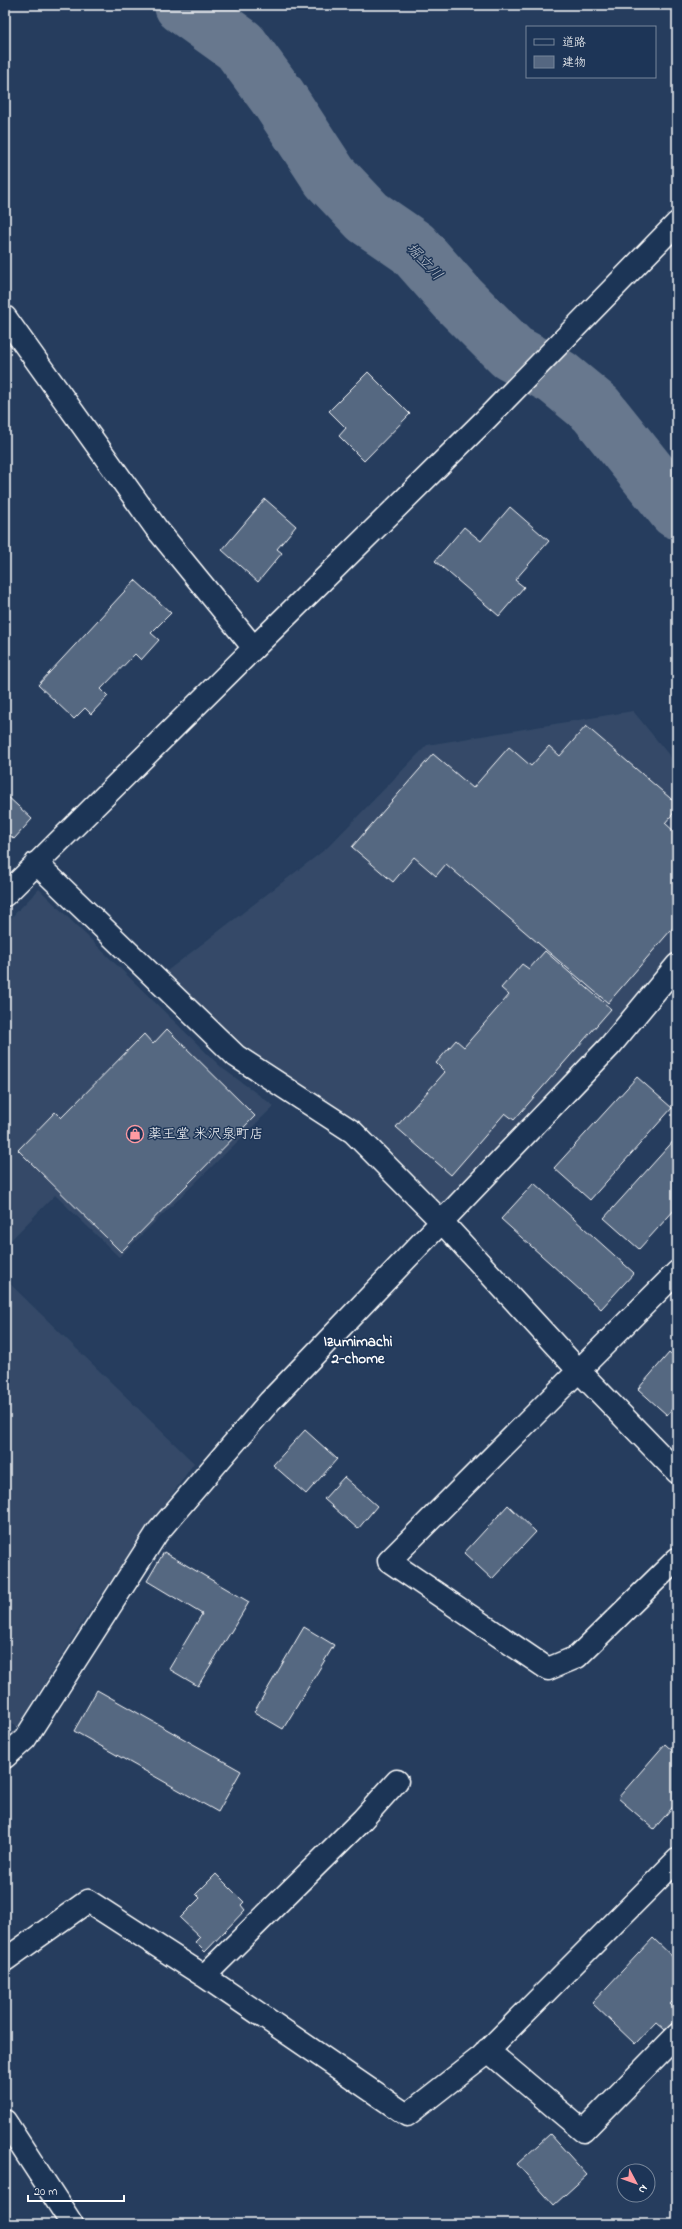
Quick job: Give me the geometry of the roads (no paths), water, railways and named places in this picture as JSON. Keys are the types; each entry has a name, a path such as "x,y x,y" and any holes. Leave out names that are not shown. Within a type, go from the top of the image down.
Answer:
{"street":[{"path":"5,895 487,418 677,223"},
{"path":"5,317 156,528 254,648"},
{"path":"36,863 236,1056 353,1132 442,1222 580,1372 677,1472"},
{"path":"5,1757 25,1739 157,1533 270,1401 610,1046 677,965"},
{"path":"677,1272 580,1372 390,1561 548,1669 577,1657 677,1559"},
{"path":"204,1976 362,1820 397,1781"},
{"path":"5,1960 88,1901 204,1976 406,2115 487,2050 677,1860"},
{"path":"487,2050 584,2131 677,2035"},
{"path":"5,2121 72,2224"}],"waterway":[{"name":"堀立川","path":"183,5 240,46 279,99 330,177 368,217 413,248 459,300 512,353 557,377 596,409 677,510"}],"place":[{"name":"薬王堂 米沢泉町店","path":"135,1134"}],"district":[{"name":"Izumimachi 2-chome","path":"358,1350"}]}
